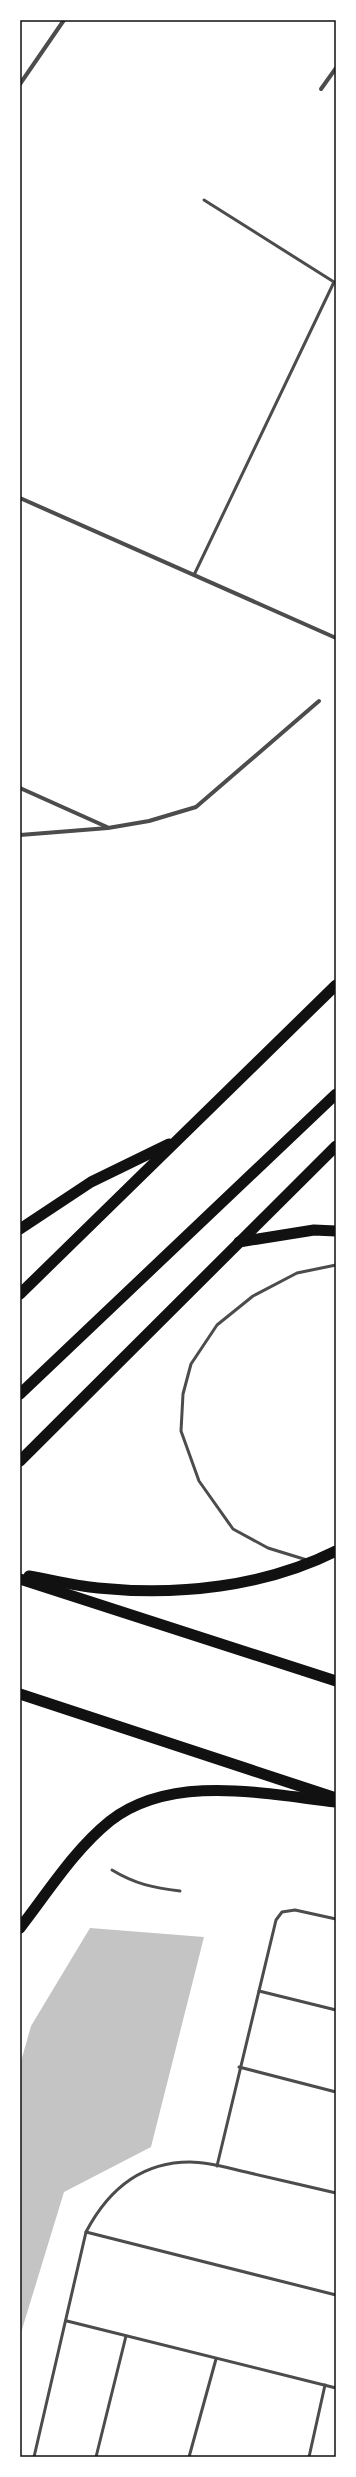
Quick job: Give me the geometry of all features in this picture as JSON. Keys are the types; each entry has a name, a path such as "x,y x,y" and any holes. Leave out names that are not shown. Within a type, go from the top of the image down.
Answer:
{"highway":[{"path":"20,1294 336,985"},
{"path":"20,1394 336,1094"},
{"path":"20,1229 91,1182 179,1140"},
{"path":"20,1461 336,1146"},
{"path":"239,1242 314,1230 336,1231"},
{"path":"20,1574 98,1588 140,1590 188,1589 224,1586 251,1580 313,1562 336,1551"},
{"path":"20,1579 336,1681"},
{"path":"20,1694 336,1798"},
{"path":"20,1928 95,1835 127,1810 147,1801 166,1795 218,1792 336,1802"}],"street":[{"path":"20,84 64,20"},
{"path":"321,89 336,68"},
{"path":"20,498 336,638"},
{"path":"20,834 108,828 149,821 196,807 319,701"},
{"path":"20,788 108,828"}],"lane":[{"path":"194,575 335,282 204,200"},
{"path":"313,1562 268,1548 232,1529 199,1481 182,1431 183,1394 191,1364 217,1325 247,1300 297,1273 336,1265"},
{"path":"112,1870 130,1881 148,1887 180,1891"},
{"path":"217,2166 239,2067 276,1920 282,1912 295,1910 336,1919"},
{"path":"259,1991 336,2010"},
{"path":"239,2067 336,2092"},
{"path":"34,2457 67,2321 86,2232 98,2209 116,2189 139,2174 164,2164 191,2162 217,2166 336,2193"},
{"path":"86,2232 336,2295"},
{"path":"67,2321 336,2388"},
{"path":"96,2457 126,2336"},
{"path":"189,2457 216,2359"},
{"path":"309,2457 325,2385"}],"building":[{"path":"90,1928 204,1937 151,2147 64,2192 20,2336 20,2065 31,2026"}]}
